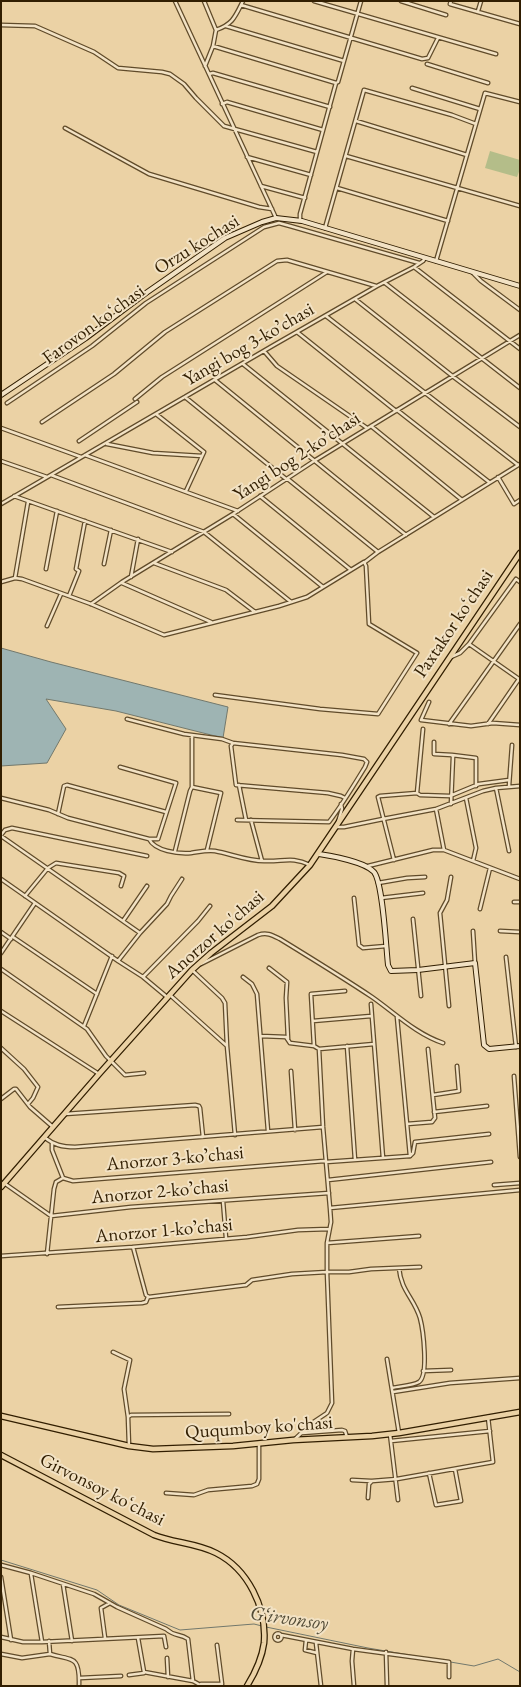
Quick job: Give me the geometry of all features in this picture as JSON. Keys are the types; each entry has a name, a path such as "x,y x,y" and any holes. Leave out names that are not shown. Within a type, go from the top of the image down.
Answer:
{"main road":[{"name":"Orzu kochasi","path":"1,395 86,338 225,238 276,218 300,221 520,286"},
{"name":"Paxtakor koʻchasi","path":"395,740 520,553"},
{"name":"Anorzor ko'chasi","path":"3,1185 110,1061 192,970 272,906 310,865 395,740"},
{"path":"319,854 341,858 367,867 375,874 381,898 388,965 391,971 418,970 475,963 484,1045 489,1049 518,1046"},
{"name":"Ququmboy ko'chasi","path":"1,1416 129,1446 153,1449 233,1446 390,1434 520,1412"},
{"name":"Girvonsoy koʻchasi","path":"1,1455 154,1535 203,1548 226,1558 237,1568 247,1581 262,1613 264,1642 259,1662 247,1686"}],"street":[{"path":"175,1 276,218"},
{"path":"204,1 216,30 213,46 205,66"},
{"path":"216,30 232,22 243,1"},
{"path":"314,1 496,54"},
{"path":"300,221 300,214 336,83 338,82 362,1"},
{"path":"401,1 446,15"},
{"path":"451,1 450,4 520,24"},
{"path":"478,11 481,1"},
{"path":"241,5 426,59 439,38"},
{"path":"1,25 35,26 94,52 118,68 170,74 184,84 224,126 317,152"},
{"path":"226,26 344,61"},
{"path":"213,46 336,83"},
{"path":"427,64 488,83"},
{"path":"208,74 213,73 330,107"},
{"path":"412,88 480,109"},
{"path":"325,228 364,90 452,115 476,124"},
{"path":"436,261 485,93 519,102 520,97"},
{"path":"222,104 227,102 323,130"},
{"path":"356,121 467,155"},
{"path":"65,128 149,174 259,207 272,209"},
{"path":"346,156 520,206"},
{"path":"247,157 311,175"},
{"path":"261,186 305,198"},
{"path":"336,188 448,221"},
{"name":"Farovon koʻchasi","path":"7,403 92,346 146,303 264,227 279,223 420,263"},
{"name":"Yangi bog 3-koʼchasi","path":"1,504 377,286 414,267 425,258"},
{"path":"42,422 114,374 166,332 277,261 287,260 377,286"},
{"path":"414,267 520,349"},
{"path":"471,271 481,281 520,310"},
{"path":"78,441 136,401 162,377 326,272"},
{"path":"385,283 520,388"},
{"path":"355,299 520,427"},
{"path":"1,582 15,578 22,579 90,604 162,635 306,597 519,464 326,316"},
{"path":"297,332 490,482"},
{"name":"Yangi bog 2-koʼchasi","path":"90,604 153,562 238,511 424,392 520,335"},
{"path":"264,351 277,366 367,428"},
{"path":"244,364 434,518"},
{"path":"215,380 406,535"},
{"path":"185,397 378,552"},
{"path":"156,414 203,451 186,491"},
{"path":"371,426 462,500"},
{"path":"1,428 81,457"},
{"path":"105,444 146,452 202,456"},
{"path":"86,455 238,511"},
{"path":"1,461 49,476 204,532 291,602"},
{"path":"498,477 514,504 520,500"},
{"path":"14,496 172,552"},
{"path":"260,496 351,570"},
{"path":"15,578 28,502"},
{"path":"46,569 57,510"},
{"path":"233,514 323,587"},
{"path":"69,596 79,571 76,569 85,521"},
{"path":"104,564 111,530"},
{"path":"131,577 138,539"},
{"path":"153,562 226,590 255,612"},
{"path":"215,695 312,708 378,714 417,653 369,624 366,566 364,562"},
{"path":"450,657 460,653 469,644 516,579 520,582"},
{"path":"122,582 212,622"},
{"path":"46,626 61,594"},
{"path":"449,724 520,624"},
{"path":"469,644 519,679 488,724"},
{"path":"430,702 421,720 471,726 493,723 520,725"},
{"path":"127,719 192,736 222,739 232,743 364,759 367,764 330,820 326,822 237,820"},
{"path":"418,793 423,729"},
{"path":"175,851 188,796 192,787 192,736"},
{"path":"434,742 434,754 476,758 476,786"},
{"path":"232,743 236,785 328,793 345,798"},
{"path":"509,787 512,746"},
{"path":"451,805 452,755"},
{"path":"1,798 42,808 68,818 149,839 158,839 176,784 175,782 120,767"},
{"path":"394,860 378,798 380,796 418,793 420,795 450,796 476,786 509,780"},
{"path":"58,814 64,786 67,785 166,812"},
{"path":"239,785 246,820"},
{"path":"341,804 338,825 344,828 383,818 436,809 451,805 483,791 520,786"},
{"path":"192,787 221,793 208,850"},
{"path":"496,788 509,850"},
{"path":"466,798 476,848 474,861"},
{"path":"436,809 444,850"},
{"path":"251,820 262,861"},
{"path":"140,933 1,835 5,830 12,828 147,856"},
{"path":"149,839 157,847 175,851 189,853 208,850 262,861 300,860 310,865"},
{"path":"367,867 433,850 444,850 520,879"},
{"path":"25,896 48,868 56,863 119,873 124,876 121,886"},
{"path":"480,909 490,868"},
{"path":"378,883 425,877"},
{"path":"449,1006 440,913 447,900 450,877"},
{"path":"1,879 143,977 227,1046"},
{"path":"118,961 140,933 167,904 182,879"},
{"path":"123,921 147,886"},
{"path":"381,898 424,893"},
{"path":"354,898 359,945 363,948 386,946"},
{"path":"514,902 520,902"},
{"path":"1,953 36,903"},
{"path":"143,977 198,921 210,906"},
{"path":"413,919 421,996"},
{"path":"473,931 475,963"},
{"path":"500,931 520,932"},
{"path":"1,932 97,994"},
{"path":"197,966 258,935 270,934 373,998 432,1039 443,1043"},
{"path":"84,1026 112,956"},
{"path":"506,957 518,1046"},
{"path":"269,968 287,982 288,1039"},
{"path":"1,969 84,1026 110,1061 125,1075 144,1073"},
{"path":"192,970 225,1003 235,1135"},
{"path":"244,976 252,984 257,994 268,1131"},
{"path":"314,1046 311,994 345,991"},
{"path":"371,1004 383,1158"},
{"path":"1,1011 99,1074"},
{"path":"313,1021 372,1016"},
{"path":"397,1016 410,1156"},
{"path":"261,1036 286,1037 290,1043 314,1046 319,1049 374,1044"},
{"path":"347,1046 355,1160"},
{"path":"1,1048 24,1069 38,1087 34,1098 28,1104"},
{"path":"294,1440 327,1412 332,1403 327,1272 330,1208 319,1049"},
{"path":"407,1124 432,1122 435,1118 428,1050"},
{"path":"433,1095 459,1091 457,1066"},
{"path":"291,1071 295,1130"},
{"path":"514,1076 520,1157"},
{"path":"1,1099 15,1089 28,1104 53,1126"},
{"path":"64,1114 195,1105 200,1108 203,1137"},
{"path":"434,1112 486,1106"},
{"path":"44,1137 58,1146 75,1147 323,1127"},
{"path":"410,1156 413,1153 414,1142 489,1134"},
{"path":"47,1254 52,1197 56,1182 62,1178 52,1150 52,1143"},
{"name":"Аnorzor 3-koʼchasi","path":"62,1178 73,1181 324,1160 326,1162 410,1156"},
{"path":"328,1180 491,1162"},
{"path":"494,1185 520,1183"},
{"path":"3,1185 51,1216"},
{"path":"330,1208 520,1190"},
{"name":"Аnorzor 2-koʼchasi","path":"51,1216 131,1207 329,1193"},
{"path":"223,1200 226,1238"},
{"name":"Аnorzor 1-koʼchasi","path":"1,1256 133,1247 329,1228"},
{"path":"327,1243 418,1236"},
{"path":"58,1307 146,1302 148,1297 141,1279 133,1247"},
{"path":"148,1297 246,1285 252,1280 292,1274 420,1267"},
{"path":"392,1390 418,1382 422,1379 423,1371 423,1335 420,1318 401,1282 399,1268"},
{"path":"112,1352 130,1360 124,1389 129,1446"},
{"path":"387,1359 399,1433"},
{"path":"423,1371 450,1370"},
{"path":"392,1390 520,1378"},
{"path":"128,1418 135,1415 229,1414"},
{"path":"352,1480 397,1479 493,1462 488,1417"},
{"path":"302,1434 332,1428 346,1431 347,1437"},
{"path":"391,1441 490,1431"},
{"path":"390,1434 397,1479 398,1500"},
{"path":"166,1493 194,1495 208,1490 257,1484 259,1479 259,1443"},
{"path":"429,1473 436,1506 461,1501 455,1469"},
{"path":"368,1498 369,1484 372,1481"},
{"path":"1,1565 94,1594 139,1618 166,1629 172,1635 188,1639 193,1682"},
{"path":"31,1573 42,1642"},
{"path":"1,1577 11,1640"},
{"path":"64,1584 72,1641"},
{"path":"105,1638 101,1608 110,1603"},
{"path":"281,1635 354,1649 449,1662 449,1677"},
{"path":"1,1637 11,1640 42,1642 164,1636 166,1647"},
{"path":"138,1638 144,1673"},
{"path":"306,1640 305,1650 317,1653"},
{"path":"49,1641 50,1654"},
{"path":"316,1642 321,1686"},
{"path":"128,1675 144,1673 201,1685 220,1686 222,1684 217,1645"},
{"path":"354,1649 352,1662 354,1686"},
{"path":"386,1652 387,1686"},
{"path":"1,1654 22,1658 50,1654 70,1658 78,1667 79,1686"},
{"path":"167,1658 168,1677"},
{"path":"80,1678 120,1676"}],"green space":[{"path":"490,151 520,160 520,169 517,177 485,168"}],"water":[{"path":"1,648 228,707 223,738 116,711 46,699 66,729 47,763 1,766"}],"waterway":[{"name":"G‘irvonsoy","path":"1,1560 97,1590 119,1605 180,1630 254,1624 262,1626"},
{"name":"G‘irvonsoy","path":"266,1627 368,1648 474,1666 498,1659 520,1672"}]}
